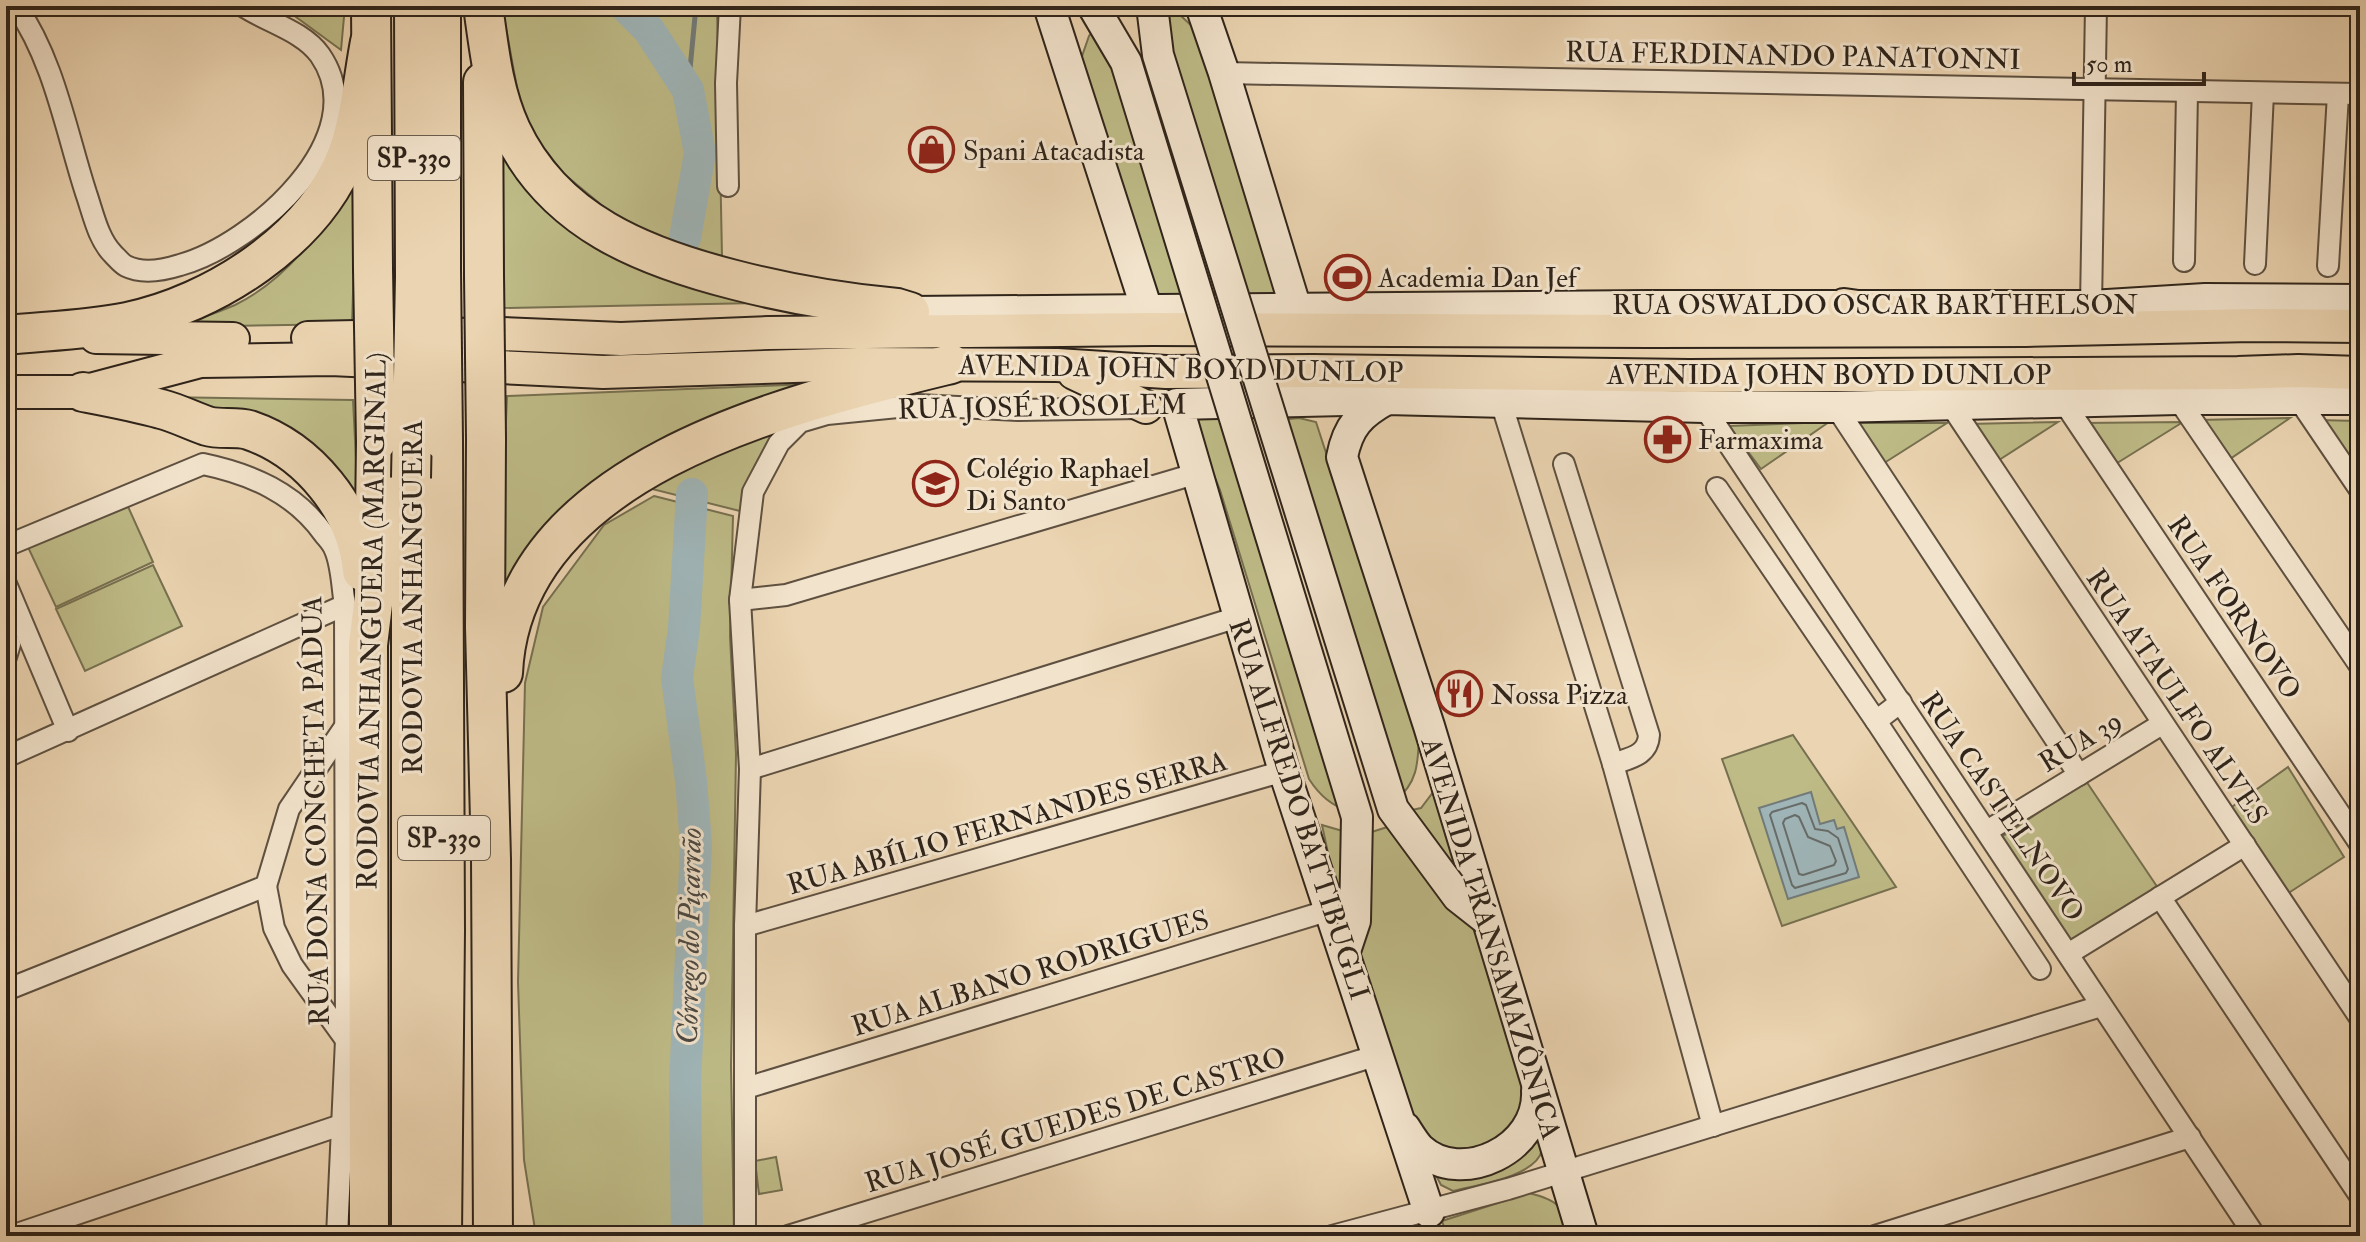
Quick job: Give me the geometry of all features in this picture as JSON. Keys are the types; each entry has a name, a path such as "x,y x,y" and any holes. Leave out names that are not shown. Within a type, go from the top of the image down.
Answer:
{"highway":[{"path":"483,6 485,627 491,859 493,1236"},
{"path":"483,6 496,87 513,133 541,178 588,222 646,253 690,269 802,297 910,312"},
{"name":"RODOVIA ANHANGUERA","path":"411,1236 411,478 428,273 428,23"},
{"path":"6,335 109,325 143,318 197,299 254,266 304,221 339,172 356,125 370,24"},
{"name":"RODOVIA ANHANGUERA (MARGINAL)","path":"362,1232 368,645 374,596 376,442 370,24"},
{"name":"RODOVIA ANHANGUERA","path":"428,273 443,440 445,930 442,1236"},
{"path":"491,859 498,823 504,656 510,625 537,570 572,524 631,477 713,438 812,401 951,364"},
{"path":"83,392 163,409 211,427 248,429 278,444 310,468 338,501 354,534 361,561 368,645"}],"main road":[{"path":"1844,305 2026,330"},
{"path":"768,333 910,312"},
{"name":"AVENIDA JOHN BOYD DUNLOP","path":"6,335 194,340 501,334 621,339 768,333 1227,329 2026,330 2360,326"},
{"name":"AVENIDA JOHN BOYD DUNLOP","path":"6,392 83,392 200,361 331,359 603,372 951,364 1057,365 1166,372 1689,376 2360,373"},
{"path":"1057,365 1161,406"}],"street":[{"path":"16,6 42,52 97,226 107,248 127,266 147,271 195,261 235,241 271,214 293,193 321,146 331,122 334,92 326,65 317,51 243,6"},
{"path":"728,186 726,83 730,6"},
{"path":"1049,6 1147,310"},
{"path":"1093,6 1126,62 1357,817 1355,921 1345,951"},
{"path":"1152,6 1158,55 1393,809 1458,897 1486,919"},
{"path":"1201,6 1296,309"},
{"path":"2091,306 2096,6"},
{"name":"RUA FERDINANDO PANATONNI","path":"1224,73 2360,94"},
{"path":"2184,261 2187,92"},
{"path":"2255,264 2263,93"},
{"path":"2328,266 2338,94"},
{"name":"RUA OSWALDO OSCAR BARTHELSON","path":"910,312 2091,306 2205,299 2360,300"},
{"path":"2297,397 2360,490"},
{"name":"RUA JOSÉ ROSOLEM","path":"745,1236 745,926 750,769 740,600 753,492 779,443 800,422 827,414 918,405 1018,410 1387,399 1836,407 2297,397 2360,399"},
{"name":"AVENIDA TRANSAMAZÔNICA","path":"1387,399 1364,412 1352,425 1346,435 1342,457 1429,726 1583,1236"},
{"path":"2178,399 2360,666"},
{"name":"RUA FORNOVO","path":"2063,401 2360,844"},
{"path":"1501,402 1613,764 1713,1126"},
{"name":"RUA ATAULFO ALVES","path":"1950,404 2360,1018"},
{"name":"RUA ALFREDO BATTIBUGLI","path":"1161,406 1198,473 1284,771 1429,1212"},
{"name":"RUA CASTELNOVO","path":"1704,407 2255,1236"},
{"path":"1836,407 2079,775"},
{"name":"RUA DONA CONCHETA PÁDUA","path":"6,546 203,464 236,471 293,501 315,522 335,549 345,605 346,1040 341,1125 362,1232"},
{"path":"1564,464 1649,735 1643,752 1613,764"},
{"path":"740,600 786,595 1198,473"},
{"path":"1717,488 2040,969"},
{"path":"6,584 68,731"},
{"path":"6,757 345,605"},
{"path":"750,769 1238,617"},
{"path":"6,636 10,644 6,657"},
{"path":"1876,721 1901,702"},
{"name":"RUA 39","path":"1987,831 2162,724"},
{"path":"344,728 289,809 266,886 274,928 292,965 346,1040"},
{"name":"RUA ABÍLIO FERNANDES SERRA","path":"745,926 1284,771"},
{"path":"2068,954 2245,845"},
{"path":"6,990 266,886"},
{"path":"2160,897 2360,1196"},
{"name":"RUA ALBANO RODRIGUES","path":"746,1088 1330,910"},
{"path":"1332,1236 1429,1212 2101,1006"},
{"name":"RUA JOSÉ GUEDES DE CASTRO","path":"788,1236 1378,1055"},
{"path":"1395,1109 1420,1150 1443,1161 1467,1164 1491,1159 1512,1146 1528,1128 1537,1106 1536,1080"},
{"path":"11,1236 341,1125"},
{"path":"1875,1236 2190,1137"}],"shaded area":[{"path":"281,6 345,6 341,50"},
{"path":"502,6 717,6 722,256 665,242 616,217 564,174 523,121"},
{"path":"1161,8 1179,14 1196,30 1281,300 1236,296"},
{"path":"1099,23 1193,297 1156,297 1081,59 1089,36"},
{"path":"498,130 526,181 758,303 502,308"},
{"path":"357,170 352,324 171,327 235,305 273,280 321,229"},
{"path":"838,383 687,443 498,613 507,396"},
{"path":"162,397 353,400 359,519 341,491"},
{"path":"1188,410 1229,414 1350,812 1326,799 1309,779 1220,490"},
{"path":"1299,418 1316,422 1419,738 1415,772 1408,787 1396,800 1279,420"},
{"path":"2290,418 2227,461 2198,420"},
{"path":"2316,420 2360,421 2360,482"},
{"path":"784,421 748,480 740,511 648,488"},
{"path":"1829,422 1761,469 1729,426"},
{"path":"2058,422 1996,462 1968,424"},
{"path":"2183,422 2114,465 2083,423"},
{"path":"1851,423 1947,423 1881,465"},
{"path":"654,496 733,516 730,636 736,754 731,1066 734,1236 536,1236 524,1160 518,982 525,683 543,607 604,525"},
{"path":"125,500 153,562 56,607 27,545"},
{"path":"153,565 182,626 85,671 56,609"},
{"path":"1793,735 1896,887 1782,926 1722,759"},
{"path":"2288,767 2344,857 2287,894 2229,809"},
{"path":"2086,781 2160,891 2074,949 2000,838"},
{"path":"1434,791 1468,899 1403,812 1421,808"},
{"path":"1397,824 1472,918 1529,1110 1525,1125 1468,1159 1421,1143 1351,950 1362,835"},
{"path":"1322,825 1353,834 1346,937"},
{"path":"1537,1125 1542,1150 1537,1159 1529,1167 1504,1178 1453,1191 1441,1185 1428,1160 1459,1167"},
{"path":"776,1157 782,1190 759,1194 755,1161"},
{"path":"1529,1193 1558,1206 1571,1236 1447,1236 1442,1221"}],"water":[{"path":"1811,792 1820,824 1834,820 1837,829 1844,827 1859,877 1788,899 1759,808"}],"waterway":[{"name":"Córrego do Piçarrão","path":"625,6 649,30 688,90 700,153 685,238"},
{"path":"688,90 696,6"},
{"name":"Córrego do Piçarrão","path":"687,1236 685,1084 696,845 677,678 684,628 692,494"}],"place":[{"name":"Spani Atacadista","path":"932,150"},
{"name":"Academia Dan Jef","path":"1347,277"},
{"name":"Farmaxima","path":"1667,439"},
{"name":"Colégio Raphael Di Santo","path":"935,484"},
{"name":"Nossa Pizza","path":"1460,694"}]}
